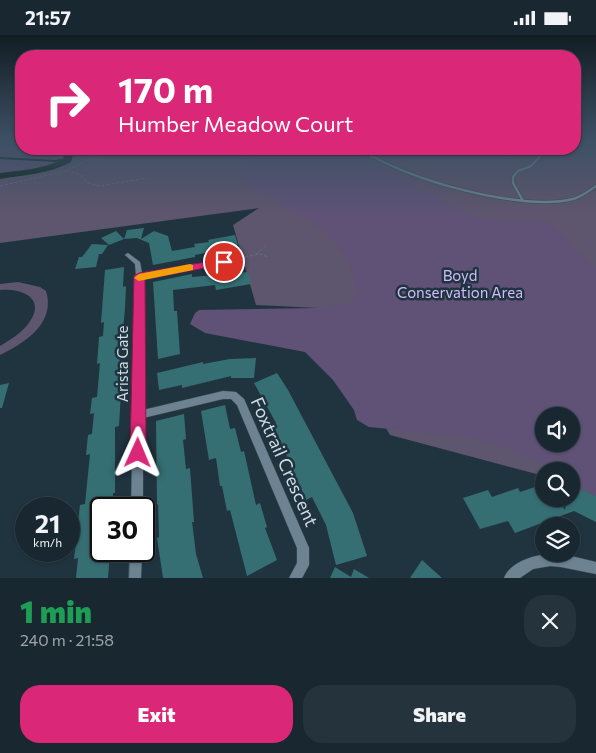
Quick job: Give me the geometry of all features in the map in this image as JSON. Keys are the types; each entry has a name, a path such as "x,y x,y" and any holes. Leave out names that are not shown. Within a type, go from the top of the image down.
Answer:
{"street":[{"name":"Arista Gate","path":"128,255 138,263 139,276 137,497"},
{"path":"139,276 224,262"},
{"name":"Foxtrail Crescent","path":"139,415 222,395 233,395 241,402 303,548 303,565 295,578"},
{"path":"510,578 530,562 558,559 595,568"},
{"path":"136,562 136,578"}],"lane":[{"path":"385,163 403,172 481,194 523,201 544,202 573,199 596,186"},
{"path":"523,201 513,183 513,177 518,171 534,163"}],"path":[{"path":"0,186 66,171 80,163"},
{"path":"66,171 80,174 88,183 100,186 147,178"},
{"path":"224,262 256,254 265,246"},
{"path":"256,254 268,257"}],"green space":[{"name":"Boyd Conservation Area","path":"0,163 596,163 596,490 580,478 580,462 535,462 535,474 390,435 318,308 256,305 233,225 259,208 0,243"},
{"path":"0,163 40,163 11,175 0,177"},
{"path":"240,163 371,163 461,211 482,219 552,223 564,235 570,247 596,269 596,502 580,491 580,462 536,462 515,451 473,437 369,427 357,420 354,410 333,380 305,352 205,333 190,324 195,313 199,310 317,308 350,304 358,291 350,262 332,238 311,221 247,183 243,165"},
{"path":"18,282 40,287 46,291 47,313 36,331 0,355 0,346 26,326 35,310 32,299 27,295 14,290 0,290 0,284"}],"building":[{"path":"144,228 141,239 154,231 168,236 172,251 195,247 194,244 209,242 208,240 235,235 238,245 209,249 210,252 195,255 195,257 153,265 149,243 137,238 124,239 127,230"},
{"path":"116,231 124,239 109,245 101,238"},
{"path":"92,244 108,245 102,254 99,254 96,267 75,269 79,257 82,257"},
{"path":"124,267 123,287 126,286 123,331 121,332 120,361 123,360 119,426 115,427 115,493 113,493 113,497 90,497 90,562 109,562 108,578 76,578 78,562 80,562 80,505 85,504 90,454 86,455 88,435 92,434 94,413 90,414 92,398 97,397 100,363 97,364 99,337 103,336 104,322 101,323 105,270"},
{"path":"248,272 251,284 216,290 215,285 173,290 174,311 177,311 180,354 158,359 153,282 192,274 192,277"},
{"path":"256,358 254,378 231,378 231,376 182,388 182,385 159,390 157,373 203,362 203,364 230,359"},
{"path":"277,373 288,390 353,513 367,556 336,565 326,525 312,497 306,500 273,424 276,423 254,383"},
{"path":"9,383 2,408 0,408 0,385"},
{"path":"225,405 230,429 235,428 241,452 244,451 256,505 260,503 267,527 265,528 277,560 247,576 230,510 227,511 222,486 220,486 216,458 209,460 201,411"},
{"path":"184,414 186,439 183,440 186,469 190,468 194,522 192,522 196,554 203,578 163,578 157,538 159,537 156,421"},
{"path":"535,487 535,507 563,507 565,510 566,507 580,507 580,489 596,496 596,522 574,511 558,517 535,517 535,526 515,533 508,521 480,529 463,498 488,490 492,497 518,488 520,492"},
{"path":"422,560 442,578 410,578"},
{"path":"335,567 351,577 354,569 369,578 330,578"}],"waterway":[{"path":"0,176 35,171 61,163"}],"slow traffic":[{"path":"139,278 139,276 190,268"}],"route":[{"path":"138,453 139,276 224,262"}]}
